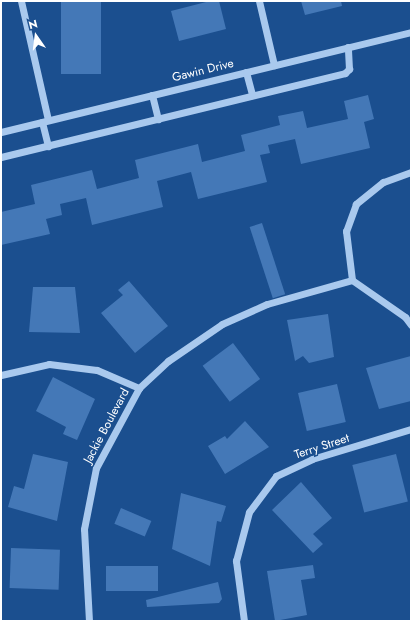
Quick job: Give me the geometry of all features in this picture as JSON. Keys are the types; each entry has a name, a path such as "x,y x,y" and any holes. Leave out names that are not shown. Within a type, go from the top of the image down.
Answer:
{"street":[{"path":"21,1 45,121 48,146"},
{"path":"259,1 274,65"},
{"name":"Gawin Drive","path":"1,132 411,32"},
{"path":"1,157 345,73 349,69 348,47"},
{"path":"246,72 252,96"},
{"path":"152,95 158,119"},
{"path":"411,172 383,182 356,204 346,231 352,280 405,317 411,325"},
{"name":"Jackie Boulevard","path":"89,621 84,529 96,468 139,388 168,361 222,324 267,304 352,280"},
{"path":"1,375 49,364 97,370 139,388"},
{"name":"Terry Street","path":"244,621 236,561 249,512 276,476 312,459 411,430"}],"building":[{"path":"61,1 101,1 101,74 61,74"},
{"path":"210,1 219,1 226,29 179,41 171,11"},
{"path":"301,1 341,1 342,6 305,15"},
{"path":"368,95 374,119 364,122 370,148 301,164 295,139 268,145 270,153 260,155 267,182 198,199 191,172 157,181 163,207 92,225 86,198 60,204 62,215 46,219 50,234 1,245 1,212 35,204 31,185 92,170 97,189 139,178 135,160 198,144 202,162 245,151 241,135 280,125 278,116 303,111 307,128 348,119 344,101"},
{"path":"262,223 285,294 273,298 250,227"},
{"path":"129,281 168,326 135,353 101,313 123,295 118,290"},
{"path":"33,287 75,287 80,333 29,332"},
{"path":"328,314 334,357 309,363 303,356 295,361 287,320"},
{"path":"233,343 260,379 230,402 203,366"},
{"path":"411,356 411,401 379,409 366,368"},
{"path":"53,377 95,399 77,440 63,434 66,427 36,411"},
{"path":"337,384 346,422 307,431 298,393"},
{"path":"245,421 269,447 225,474 208,446 225,436 227,439"},
{"path":"33,454 68,462 57,521 8,507 14,486 24,489"},
{"path":"396,454 408,502 364,512 352,465"},
{"path":"301,482 332,518 313,534 323,544 313,553 272,510"},
{"path":"181,493 226,506 221,522 217,521 210,566 172,549"},
{"path":"121,508 151,521 145,537 114,524"},
{"path":"11,548 60,550 59,590 10,588"},
{"path":"313,565 315,578 301,580 307,615 275,621 267,571"},
{"path":"106,566 158,566 158,591 106,591"},
{"path":"218,582 222,599 219,603 147,607 146,600"}]}
